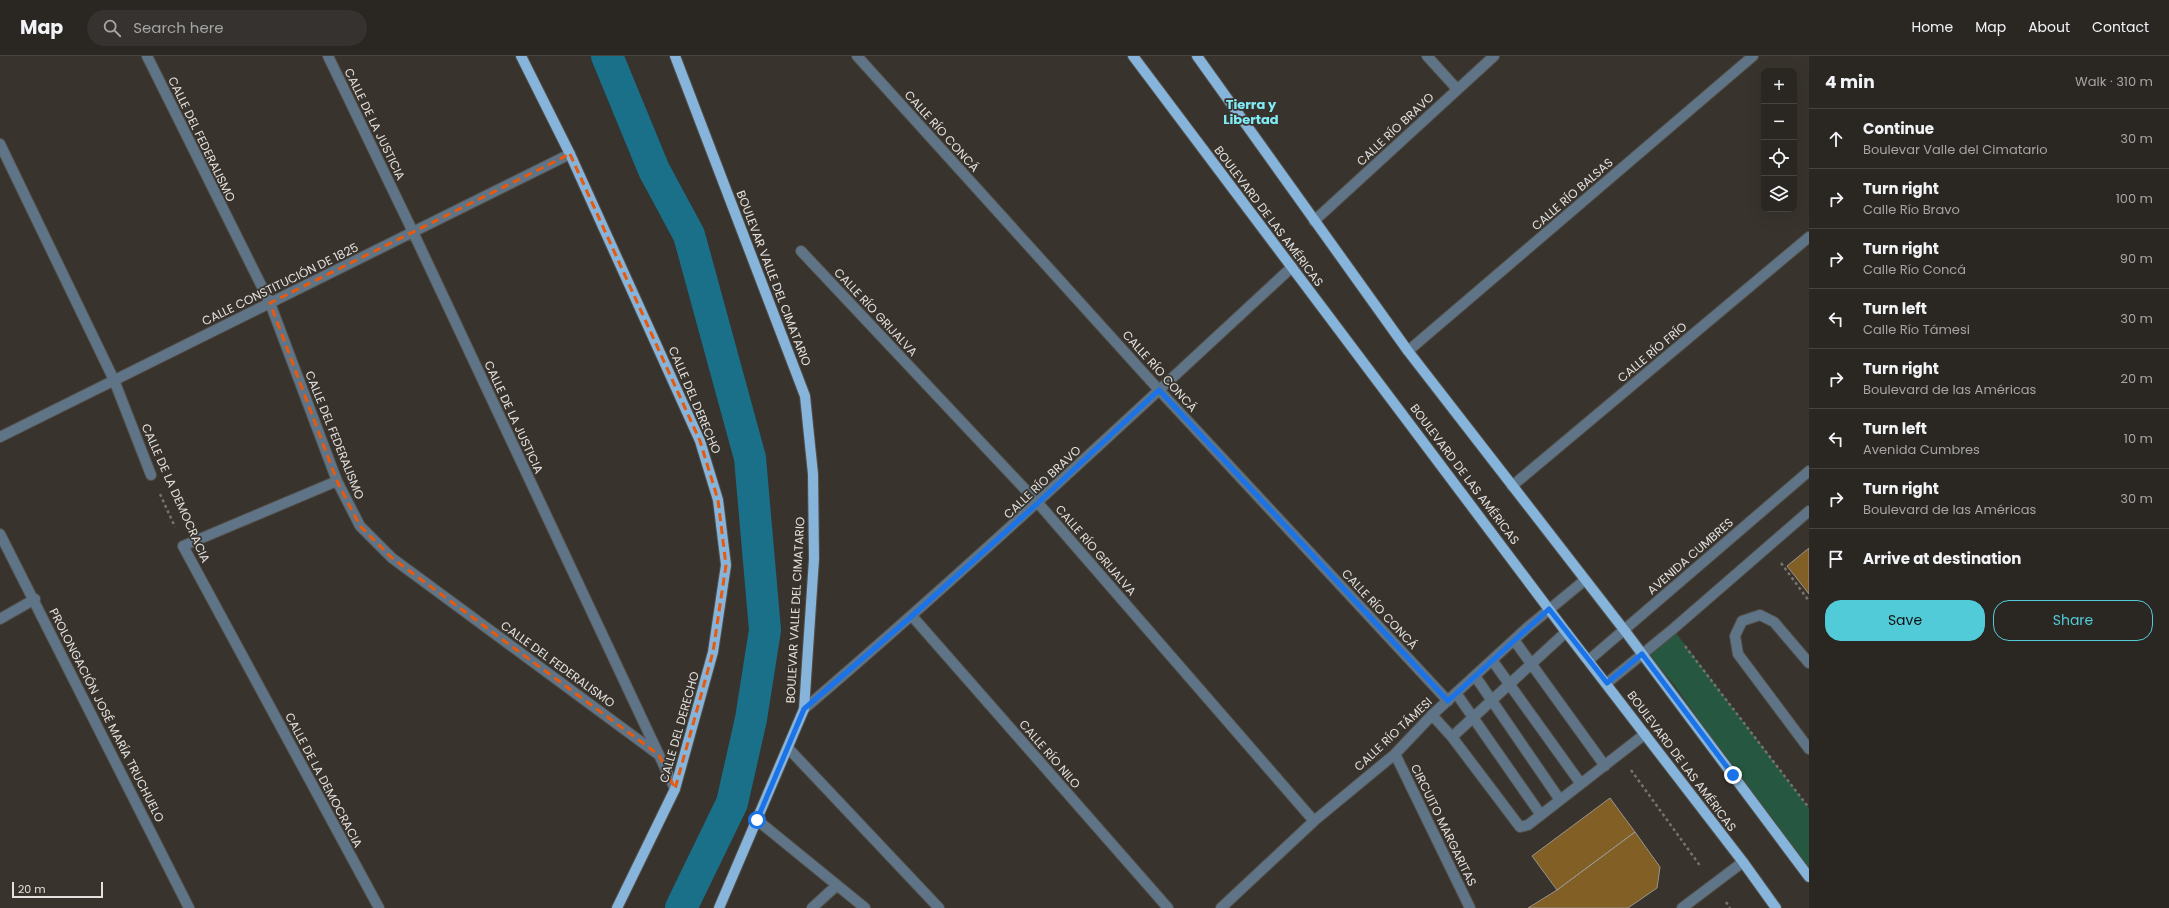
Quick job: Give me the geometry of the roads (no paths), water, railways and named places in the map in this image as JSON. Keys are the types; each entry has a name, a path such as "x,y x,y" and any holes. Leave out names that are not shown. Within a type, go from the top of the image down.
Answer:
{"main road":[{"name":"CALLE DEL DERECHO","path":"521,56 570,154 700,441 718,500 726,565 714,644 675,789 617,908"},
{"name":"BOULEVAR VALLE DEL CIMATARIO","path":"675,56 805,396 813,474 814,559 804,709 719,908"},
{"name":"BOULEVARD DE LAS AMÉRICAS","path":"1133,56 1566,632 1607,683 1743,862 1776,908"},
{"path":"1197,56 1314,222 1408,351 1625,631 1809,877"}],"street":[{"name":"CALLE DEL FEDERALISMO","path":"147,56 270,303 337,481 360,526 392,558 659,755"},
{"name":"CALLE DE LA JUSTICIA","path":"328,56 413,232 675,789"},
{"name":"CALLE RÍO CONCÁ","path":"857,56 1159,390 1448,701"},
{"path":"1427,56 1457,89"},
{"name":"CALLE RÍO BRAVO","path":"1314,222 1494,56"},
{"name":"CALLE RÍO BALSAS","path":"1408,351 1753,56"},
{"name":"CALLE DE LA DEMOCRACIA","path":"0,144 114,380 151,475"},
{"name":"CALLE CONSTITUCIÓN DE 1825","path":"0,437 570,154"},
{"name":"CALLE RÍO FRÍO","path":"1512,486 1809,238"},
{"name":"CALLE RÍO GRIJALVA","path":"801,251 1038,503 1314,821"},
{"name":"CALLE RÍO BRAVO","path":"804,709 912,616 1038,503 1292,268"},
{"name":"AVENIDA CUMBRES","path":"1589,660 1625,631 1809,471"},
{"name":"CALLE DE LA DEMOCRACIA","path":"337,481 183,546 379,908"},
{"path":"1607,683 1673,630 1809,511"},
{"name":"PROLONGACIÓN JOSÉ MARÍA TRUCHUELO","path":"0,534 189,908"},
{"name":"CALLE RÍO TÁMESI","path":"1221,908 1314,821 1395,754 1432,715 1514,640 1585,580"},
{"path":"0,619 34,600"},
{"path":"1809,663 1774,622 1760,615 1742,621 1735,636 1738,654 1809,749"},
{"name":"CALLE RÍO NILO","path":"912,616 1168,908"},
{"path":"1452,737 1566,632"},
{"path":"1514,640 1530,665 1605,766"},
{"path":"1492,660 1581,784"},
{"path":"1475,676 1560,800"},
{"path":"1456,693 1541,815"},
{"path":"1432,715 1452,737 1520,827 1528,825 1645,734"},
{"path":"788,748 939,908"},
{"name":"CIRCUITO MARGARITAS","path":"1395,754 1470,908"},
{"path":"757,820 836,886 865,908"},
{"path":"1682,908 1743,862"},
{"path":"812,908 836,886"}],"waterway":[{"path":"607,56 654,170 689,235 750,458 765,630 751,719 732,803 681,908"}],"district":[{"name":"Tierra y Libertad","path":"1251,112"}]}
